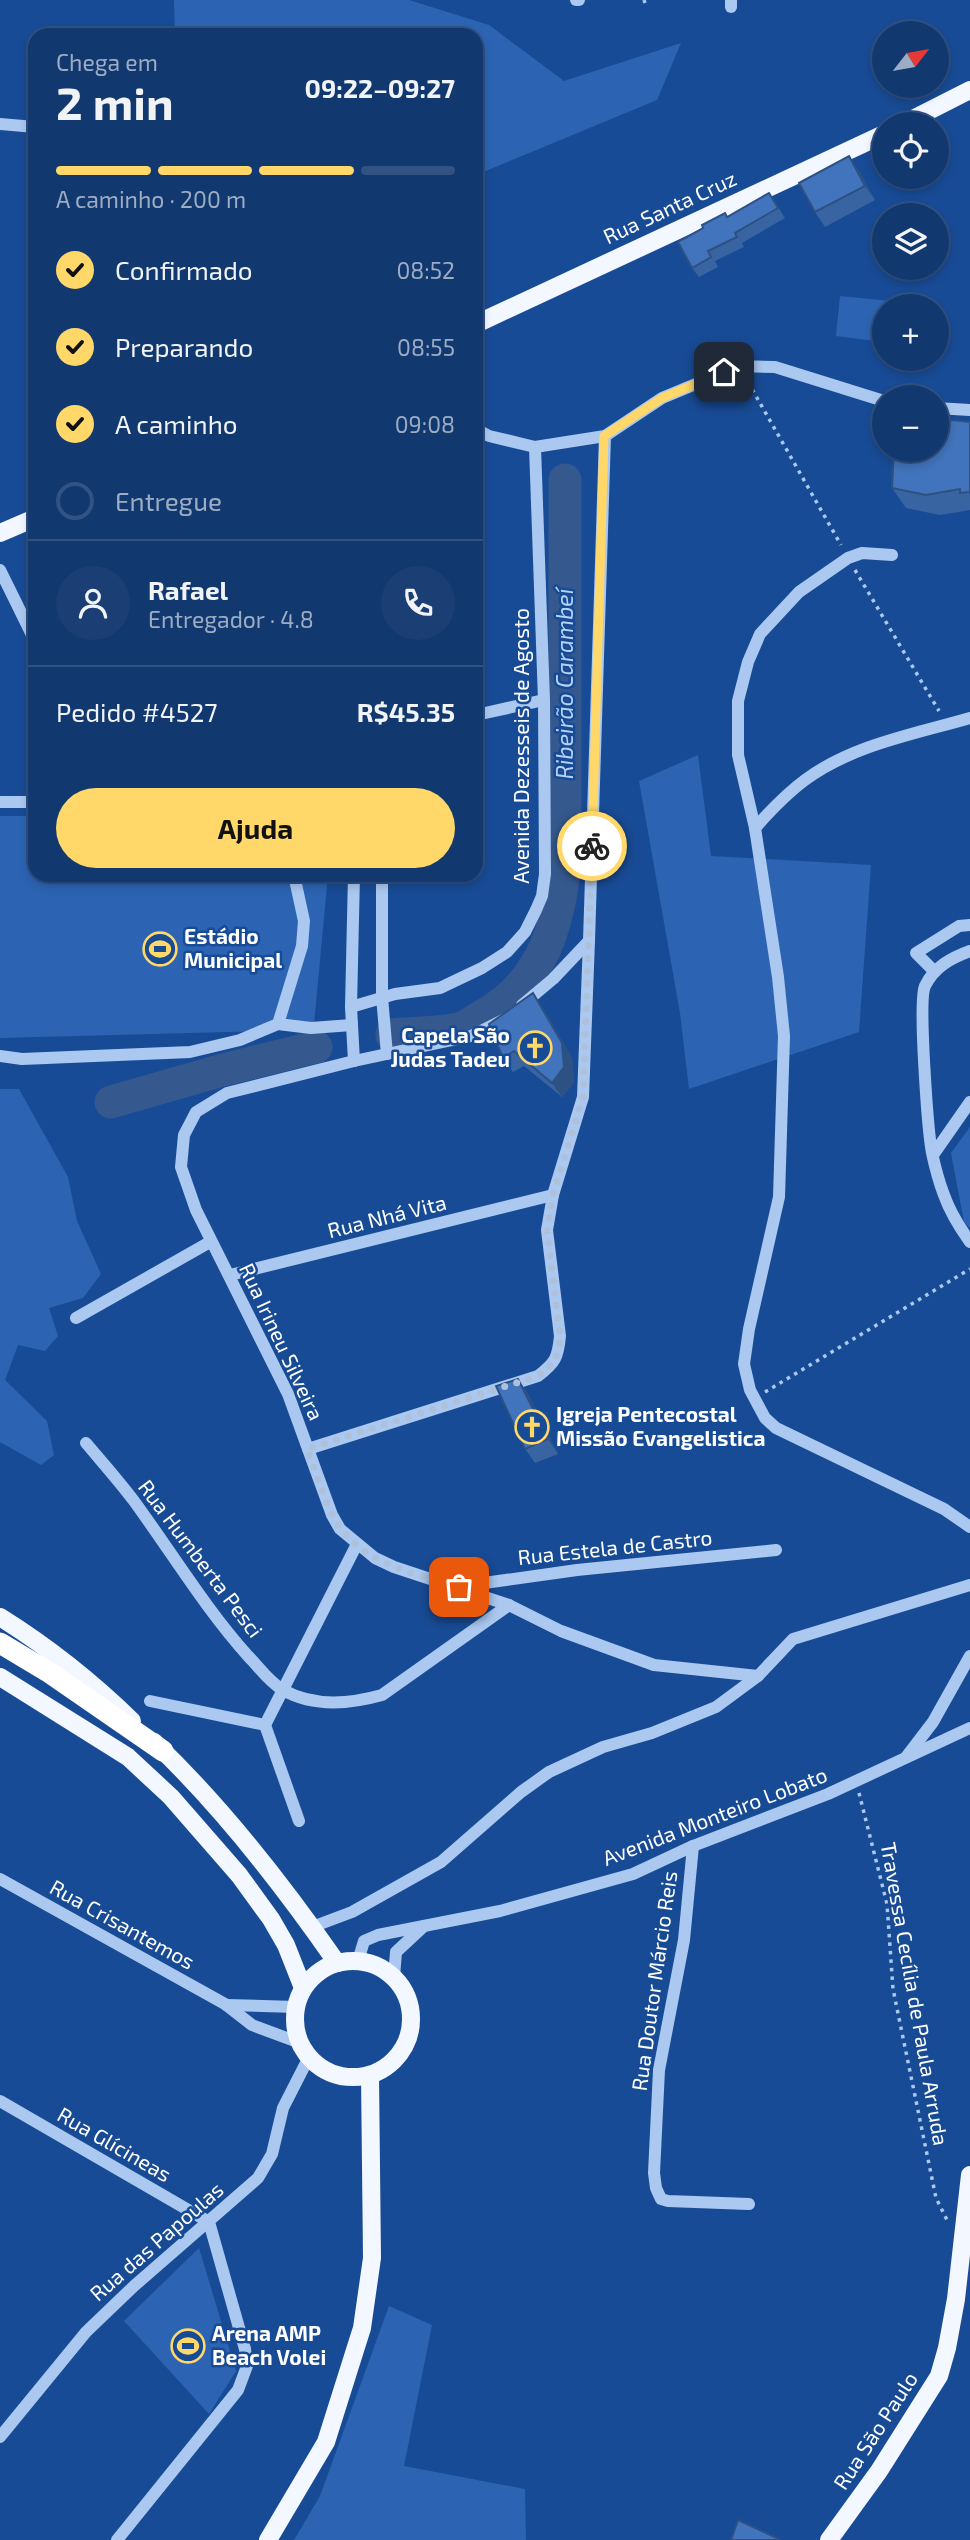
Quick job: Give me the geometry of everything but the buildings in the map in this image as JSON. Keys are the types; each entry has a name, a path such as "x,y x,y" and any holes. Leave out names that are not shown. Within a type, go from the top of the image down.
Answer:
{"highway":[{"path":"0,1643 50,1673 163,1751"}],"main road":[{"path":"927,112 970,90"},
{"name":"Rua Santa Cruz","path":"483,321 872,140"},
{"path":"0,533 28,521"},
{"path":"0,1617 34,1638 83,1675 163,1751 207,1797 312,1927 337,1963"},
{"path":"0,1677 128,1757 171,1797 239,1875 271,1919 286,1945 303,1988"},
{"path":"358,1961 383,1969 394,1977 406,1994 411,2013 410,2034 402,2052 388,2067 370,2075 348,2078 326,2071 304,2050 295,2027 296,2007 303,1988 320,1972 337,1963 358,1961"},
{"path":"268,2540 326,2442 362,2328 372,2258 370,2075"},
{"name":"Rua São Paulo","path":"829,2540 879,2471 939,2376 965,2251 970,2175"}],"street":[{"path":"0,124 28,126"},
{"path":"483,433 535,447 604,436 662,398 738,366 775,367 872,397"},
{"path":"949,409 970,410"},
{"path":"307,1449 538,1376 553,1365 559,1350 560,1336 547,1230 553,1195 583,1097 604,436"},
{"name":"Avenida Dezesseis de Agosto","path":"351,1007 382,998 440,988 482,968 507,952 525,932 542,897 545,874 544,700 535,447"},
{"path":"892,555 862,553 840,562 799,592 760,634 748,662 738,701 738,755 755,828 778,977 784,1036 779,1197 749,1329 744,1364 754,1399 765,1418 776,1428 944,1509 970,1527"},
{"path":"0,570 28,627"},
{"path":"483,713 544,700"},
{"path":"755,828 777,803 806,779 834,762 884,742 970,718"},
{"path":"0,802 28,802"},
{"path":"278,1024 302,946 304,922 295,882"},
{"path":"354,882 351,1007 354,1061"},
{"path":"382,882 382,998 387,1054 471,1037 500,1023 552,979 589,942"},
{"path":"934,971 916,953 959,926 970,925"},
{"path":"970,951 954,957 934,971 923,989 923,1027 933,1156 944,1195 959,1227 970,1242"},
{"path":"0,1056 22,1059 190,1052 240,1040 278,1024 311,1028 352,1025"},
{"name":"Rua Irineu Silveira","path":"387,1054 227,1093 196,1112 184,1135 181,1167 195,1210 288,1394 332,1515 340,1529 375,1558 394,1567 509,1605 561,1631 654,1665 758,1676"},
{"path":"933,1156 970,1102"},
{"name":"Rua Nhá Vita","path":"230,1275 553,1195"},
{"path":"76,1318 211,1242"},
{"name":"Rua Humberta Pesci","path":"86,1443 133,1499 222,1627 283,1690 317,1701 341,1703 382,1695 509,1605"},
{"path":"299,1821 265,1725 357,1544"},
{"name":"Rua Estela de Castro","path":"459,1587 577,1570 776,1550"},
{"path":"312,1927 352,1912 442,1862 549,1772 603,1747 652,1733 716,1707 758,1676 793,1639 970,1584"},
{"path":"906,1758 933,1722 970,1656"},
{"path":"149,1701 265,1725"},
{"name":"Avenida Monteiro Lobato","path":"358,1961 364,1941 378,1935 500,1911 633,1874 693,1846 828,1794 970,1728"},
{"name":"Rua Doutor Márcio Reis","path":"693,1846 684,1940 659,2070 654,2173 656,2188 661,2199 668,2201 749,2204"},
{"name":"Rua Crisantemos","path":"0,1879 225,2004 252,2025 304,2050"},
{"path":"394,1977 396,1952 424,1925"},
{"name":"Rua Crisantemos","path":"225,2004 296,2007"},
{"name":"Rua das Papoulas","path":"0,2437 86,2332 134,2286 258,2178 272,2154 283,2108 304,2050"},
{"name":"Rua Glícineas","path":"0,2101 209,2222"},
{"path":"117,2540 234,2397 245,2375 245,2349 209,2222"}],"path":[{"path":"754,1399 970,1269"},
{"name":"Travessa Cecília de Paula Arruda","path":"856,1781 887,1904 893,1989 936,2198 965,2251"}],"shaded area":[{"path":"174,0 409,0 489,25 564,81 681,43 657,100 483,172 483,28 175,28"},
{"path":"840,296 872,299 872,340 836,336"},
{"path":"698,755 711,856 871,865 859,1032 689,1089 680,1013 639,781"},
{"name":"Estádio Municipal","path":"0,816 28,816 28,882 327,882 314,1024 267,1031 0,1038"},
{"path":"0,1089 19,1089 68,1177 77,1221 101,1274 83,1298 49,1308 58,1336 45,1351 18,1345 5,1380 47,1421 54,1455 41,1465 0,1442"},
{"path":"970,1127 970,1228 964,1222 951,1153"},
{"name":"Arena AMP Beach Volei","path":"199,2248 236,2371 209,2414 124,2321"},
{"path":"389,2306 432,2325 404,2466 525,2489 526,2540 294,2540 320,2496"}],"waterway":[{"name":"Ribeirão Carambeí","path":"392,1035 455,1030 465,1027 506,1001 534,968 552,929 565,862 565,480"},
{"path":"111,1102 316,1047"}],"way so far":[{"path":"459,1587 394,1567 375,1558 340,1529 307,1449 538,1376 553,1365 559,1350 560,1336 547,1230 553,1195 583,1097 592,846"}],"place":[{"name":"Estádio Municipal","path":"160,949"},
{"name":"Capela São Judas Tadeu","path":"535,1048"},
{"name":"Igreja Pentecostal Missão Evangelistica","path":"532,1427"},
{"name":"Arena AMP Beach Volei","path":"188,2346"}],"route":[{"path":"592,846 604,436 662,398 724,372"}]}
